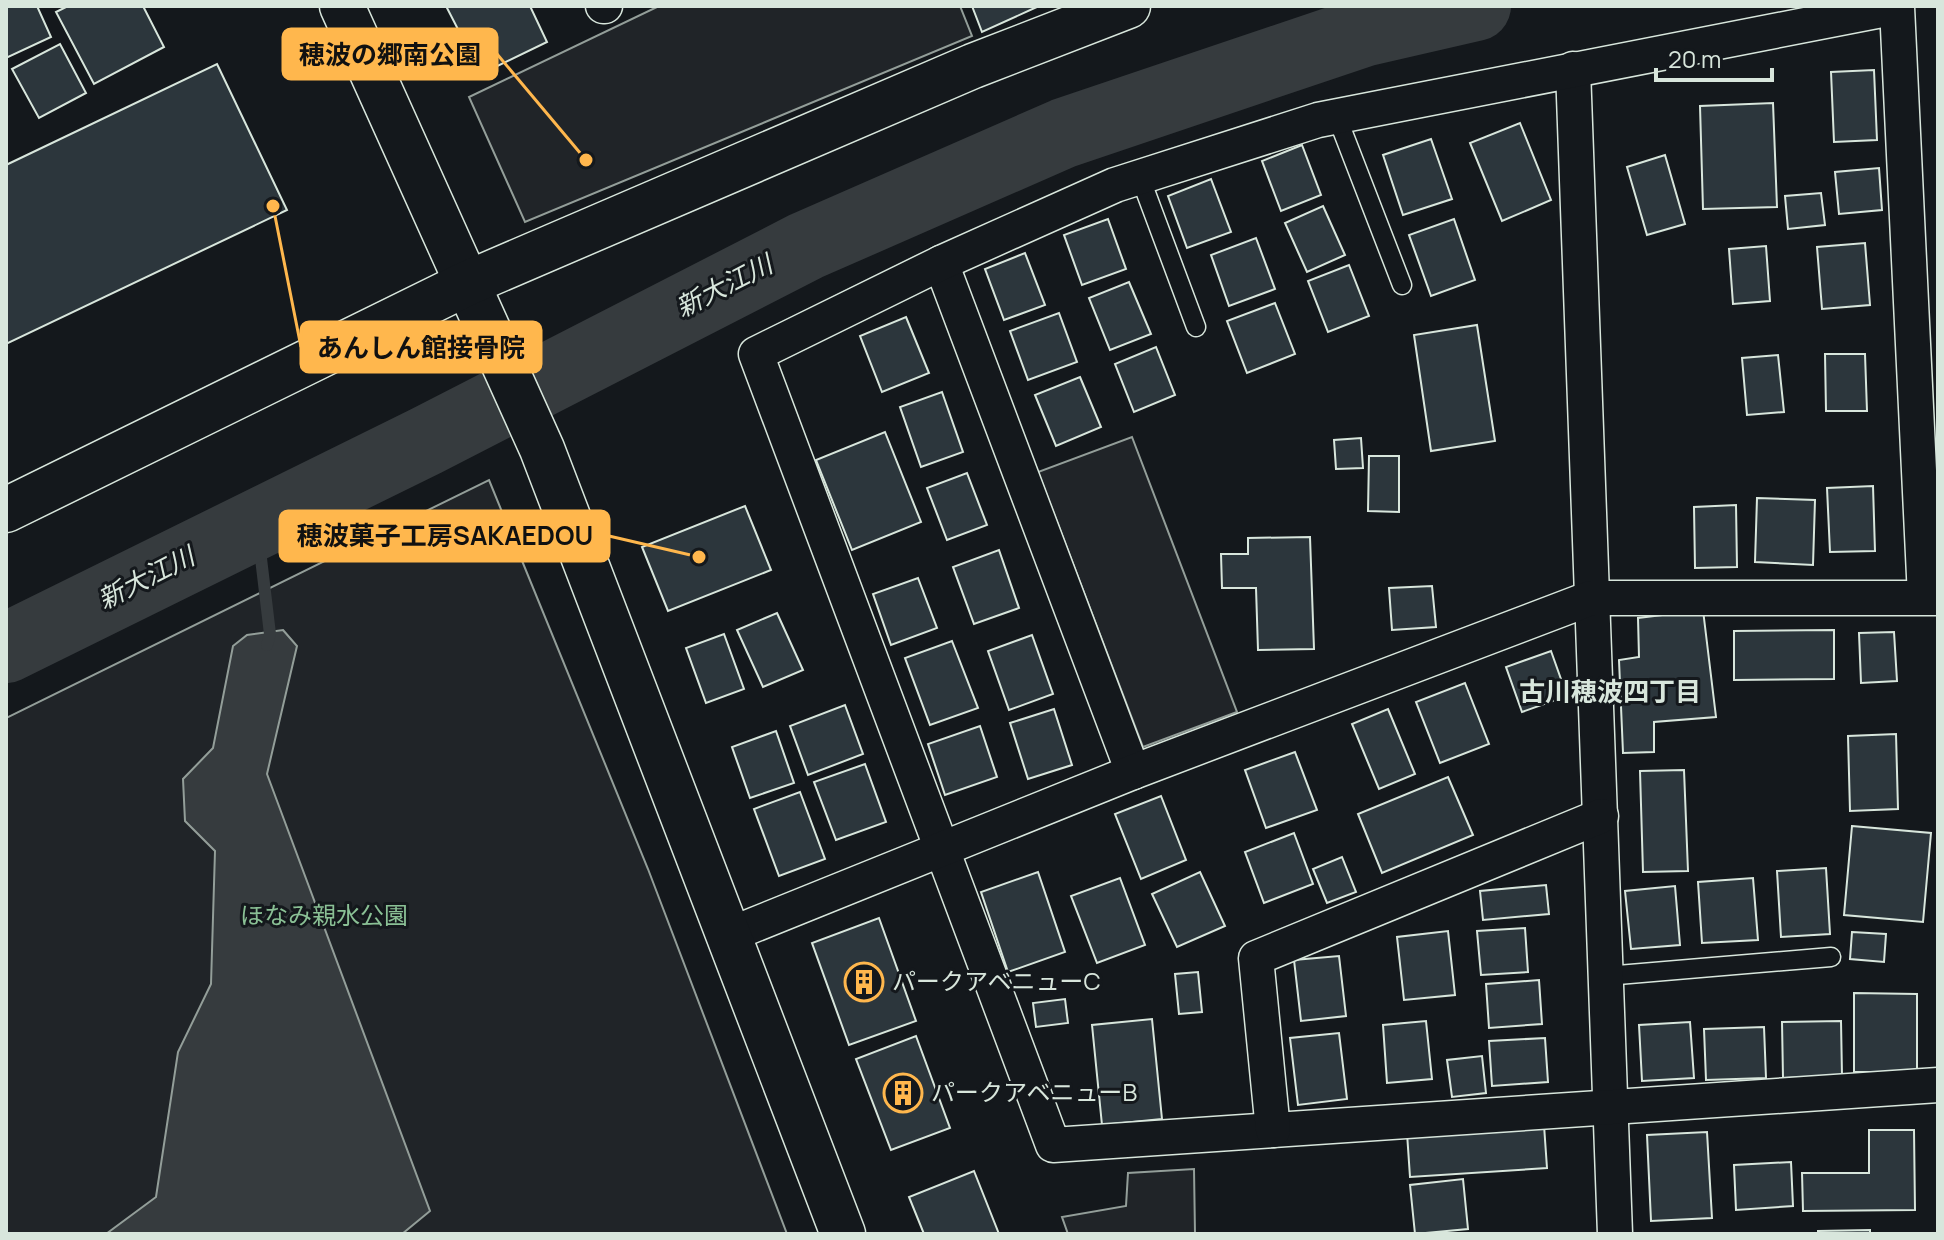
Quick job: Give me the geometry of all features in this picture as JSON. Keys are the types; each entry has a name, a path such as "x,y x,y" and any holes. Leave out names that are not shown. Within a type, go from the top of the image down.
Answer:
{"street":[{"path":"342,6 542,449 843,1234"},
{"path":"6,510 468,283 973,66 1128,6"},
{"path":"729,935 943,848 1133,772 1591,598 1931,598 1899,7 1337,117 1140,177 941,263 756,354 943,848 1053,1145 1938,1085"},
{"path":"1573,69 1615,1234"},
{"path":"941,263 1133,772"},
{"path":"1273,1130 1256,958 1601,816"}],"lane":[{"path":"1337,117 1402,285"},
{"path":"1140,177 1196,327"},
{"path":"1606,976 1831,957"}],"green space":[{"path":"659,6 960,6 972,36 525,222 469,97"},
{"path":"1132,437 1237,712 1143,747 1038,472"},
{"name":"ほなみ親水公園","path":"489,480 648,869 787,1234 6,1234 6,718"},
{"path":"1194,1169 1195,1234 1068,1234 1062,1217 1126,1206 1128,1173"}],"shaded area":[{"path":"283,630 297,646 267,774 430,1211 402,1234 106,1234 156,1197 178,1052 211,984 215,851 185,821 183,779 213,748 233,646 247,635"}],"building":[{"path":"6,6 37,6 51,37 6,58"},
{"path":"68,6 143,6 164,47 94,84 56,12"},
{"path":"446,6 530,6 547,42 481,74"},
{"path":"972,6 1039,6 982,32"},
{"path":"60,44 86,93 39,118 12,69"},
{"path":"217,64 287,210 6,344 6,165"},
{"path":"1874,70 1877,140 1834,142 1831,72"},
{"path":"1773,103 1777,207 1703,209 1700,106"},
{"path":"1520,123 1551,200 1502,221 1470,143"},
{"path":"1431,139 1452,199 1403,215 1383,155"},
{"path":"1302,145 1321,195 1281,211 1262,161"},
{"path":"1665,155 1685,224 1647,235 1627,167"},
{"path":"1879,168 1882,210 1839,214 1835,172"},
{"path":"1211,179 1231,232 1187,248 1168,196"},
{"path":"1821,193 1825,225 1788,229 1785,196"},
{"path":"1323,206 1345,255 1307,272 1285,223"},
{"path":"1108,219 1126,269 1082,285 1064,235"},
{"path":"1454,219 1475,280 1431,296 1409,235"},
{"path":"1256,238 1275,289 1229,306 1211,255"},
{"path":"1865,243 1870,305 1822,309 1817,247"},
{"path":"1766,246 1770,301 1733,304 1729,249"},
{"path":"1025,253 1045,305 1004,320 985,269"},
{"path":"1349,265 1369,316 1328,332 1308,281"},
{"path":"1129,282 1151,334 1110,350 1089,298"},
{"path":"1275,303 1295,354 1247,373 1227,321"},
{"path":"1059,313 1077,362 1028,380 1010,331"},
{"path":"906,317 929,373 882,392 860,336"},
{"path":"1477,325 1495,441 1431,451 1414,335"},
{"path":"1156,347 1175,395 1134,412 1115,364"},
{"path":"1825,354 1865,354 1867,411 1826,411"},
{"path":"1778,355 1784,412 1747,415 1742,358"},
{"path":"1080,377 1101,427 1056,446 1035,395"},
{"path":"942,392 963,452 921,467 900,407"},
{"path":"885,432 921,522 852,550 816,460"},
{"path":"1361,438 1363,468 1336,469 1334,440"},
{"path":"1369,456 1399,456 1399,512 1368,511"},
{"path":"967,473 987,525 947,540 927,488"},
{"path":"1873,486 1875,551 1830,552 1827,488"},
{"path":"1757,498 1815,500 1813,565 1755,562"},
{"path":"1736,505 1737,567 1695,568 1694,507"},
{"path":"745,506 771,570 668,611 642,547"},
{"path":"1310,537 1314,649 1258,650 1256,588 1222,588 1221,554 1248,554 1248,538"},
{"path":"999,550 1019,608 974,624 953,567"},
{"path":"918,578 937,628 891,645 873,594"},
{"path":"1432,586 1436,627 1392,630 1389,588"},
{"path":"1703,610 1716,717 1654,722 1654,752 1623,753 1619,660 1639,657 1638,618"},
{"path":"777,613 803,670 763,687 737,630"},
{"path":"1834,630 1834,679 1734,680 1734,631"},
{"path":"1894,632 1897,681 1861,683 1859,633"},
{"path":"724,634 744,689 706,703 686,648"},
{"path":"1032,635 1053,694 1009,710 988,651"},
{"path":"952,641 978,708 930,725 905,658"},
{"path":"1551,651 1567,696 1522,712 1506,667"},
{"path":"1465,683 1489,744 1440,763 1416,702"},
{"path":"845,705 863,754 808,775 790,726"},
{"path":"1054,709 1072,765 1028,779 1010,723"},
{"path":"1388,709 1415,774 1379,789 1352,724"},
{"path":"980,726 997,777 945,795 928,744"},
{"path":"776,731 794,783 750,798 732,747"},
{"path":"1896,734 1898,809 1850,811 1848,736"},
{"path":"1295,752 1317,810 1266,828 1245,770"},
{"path":"865,764 886,822 836,840 814,782"},
{"path":"1684,770 1688,871 1643,872 1640,771"},
{"path":"1448,777 1473,835 1382,873 1358,814"},
{"path":"800,792 825,859 779,876 754,809"},
{"path":"1161,796 1186,860 1141,879 1115,814"},
{"path":"1852,826 1931,833 1923,922 1844,915"},
{"path":"1294,833 1313,884 1264,903 1245,852"},
{"path":"1342,857 1356,892 1327,903 1313,869"},
{"path":"1826,868 1830,934 1781,937 1777,871"},
{"path":"1038,872 1065,952 1008,972 981,892"},
{"path":"1200,872 1225,926 1177,947 1152,894"},
{"path":"1120,878 1145,945 1097,963 1071,896"},
{"path":"1753,878 1758,940 1702,943 1698,882"},
{"path":"1546,885 1549,914 1483,920 1480,891"},
{"path":"1675,886 1680,945 1631,949 1625,891"},
{"name":"パークアベニューC","path":"879,918 916,1021 849,1045 812,943"},
{"path":"1525,928 1528,972 1481,975 1477,931"},
{"path":"1448,931 1455,995 1404,1000 1397,937"},
{"path":"1852,932 1886,934 1884,962 1850,959"},
{"path":"1339,956 1346,1016 1301,1021 1294,960"},
{"path":"1198,972 1202,1012 1179,1014 1175,974"},
{"path":"1539,980 1542,1024 1489,1028 1486,984"},
{"path":"1854,993 1917,994 1917,1072 1854,1072"},
{"path":"1065,999 1068,1023 1036,1027 1033,1003"},
{"path":"1152,1019 1162,1119 1102,1125 1092,1025"},
{"path":"1426,1021 1432,1079 1387,1083 1383,1025"},
{"path":"1841,1021 1842,1076 1783,1078 1782,1022"},
{"path":"1690,1022 1694,1078 1642,1081 1639,1025"},
{"path":"1764,1027 1766,1078 1706,1080 1704,1029"},
{"path":"1339,1033 1347,1099 1298,1105 1290,1038"},
{"name":"パークアベニューB","path":"916,1036 950,1128 891,1150 856,1059"},
{"path":"1545,1038 1548,1082 1492,1086 1489,1041"},
{"path":"1482,1056 1486,1093 1452,1097 1447,1060"},
{"path":"1544,1125 1547,1168 1410,1177 1407,1133"},
{"path":"1869,1130 1914,1130 1915,1210 1803,1211 1802,1173 1869,1173"},
{"path":"1707,1132 1712,1218 1651,1221 1647,1135"},
{"path":"1791,1162 1793,1206 1736,1210 1734,1165"},
{"path":"974,1171 999,1234 924,1234 909,1197"},
{"path":"1463,1179 1468,1229 1415,1234 1410,1185"},
{"path":"1870,1230 1870,1234 1818,1234 1818,1231"}],"waterway":[{"name":"新大江川","path":"6,648 426,441 806,246 1064,133 1363,32 1476,6"},
{"path":"257,525 270,634 267,645"}],"place":[{"name":"穂波の郷南公園","path":"586,160"},
{"name":"あんしん館接骨院","path":"273,206"},
{"name":"穂波菓子工房SAKAEDOU","path":"699,557"},
{"name":"パークアベニューC","path":"864,982"},
{"name":"パークアベニューB","path":"903,1093"}],"district":[{"name":"古川穂波四丁目","path":"1610,692"}]}
